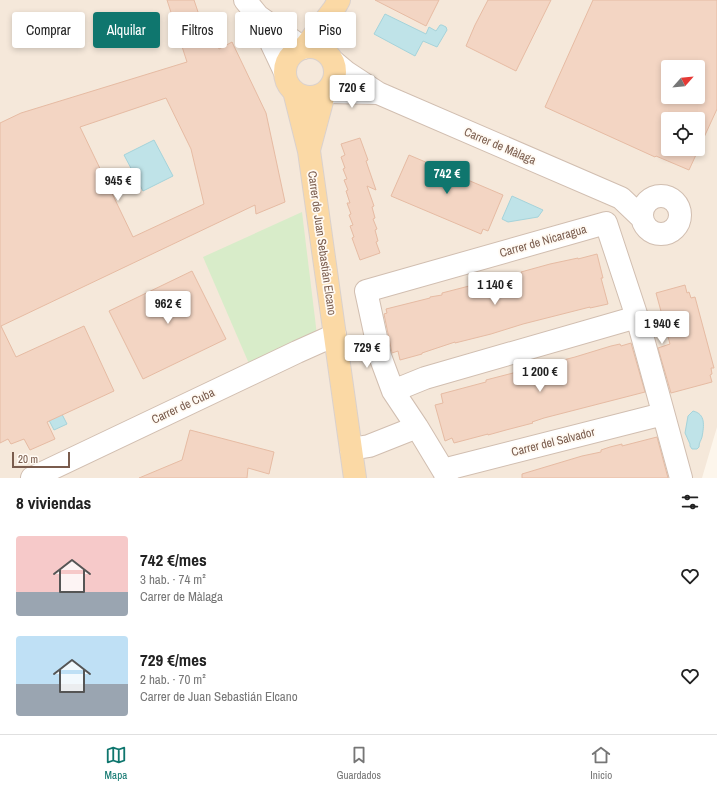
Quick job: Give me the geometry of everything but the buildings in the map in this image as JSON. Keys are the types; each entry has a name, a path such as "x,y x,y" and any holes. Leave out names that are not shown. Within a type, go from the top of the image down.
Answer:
{"main road":[{"path":"304,48 336,5"},
{"path":"332,59 324,51 312,47 296,51 290,57 286,64 289,82 300,96 308,98 316,97 326,93 332,86 336,70 332,59 330,37 336,5"},
{"name":"Carrer de Juan Sebastián Elcano","path":"289,82 309,151 355,478"},
{"name":"Carrer de Juan Sebastián Elcano","path":"309,151 326,93"}],"street":[{"name":"Carrer de Juan Sebastián Elcano","path":"251,8 304,48"},
{"name":"Carrer de Juan Sebastián Elcano","path":"251,8 289,82"},
{"name":"Carrer de Màlaga","path":"332,59 346,72 378,93 621,198 642,218"},
{"name":"Carrer de Màlaga","path":"326,93 378,93"},
{"path":"662,195 671,197 677,203 681,211 680,220 676,228 669,233 661,235 653,233 645,226 642,218 642,208 648,200 655,196 662,195"},
{"name":"Carrer de Màlaga","path":"621,198 655,196"},
{"name":"Carrer de Nicaragua","path":"393,391 380,356 366,291 606,223 637,317"},
{"path":"445,474 393,391 425,378 637,317 681,478"},
{"name":"Carrer de Cuba","path":"32,478 335,335"},
{"name":"Carrer del Salvador","path":"445,474 663,414"},
{"path":"351,449 369,446 416,427"}],"shaded area":[{"path":"0,0 717,0 717,427 702,478 0,478"}],"green space":[{"path":"302,212 317,335 250,366 203,257"}],"water":[{"path":"385,14 426,34 429,27 436,31 440,25 442,25 446,27 447,30 437,47 423,41 415,56 374,34"},
{"path":"154,140 173,176 143,191 124,155"},
{"path":"512,196 543,210 538,217 508,222 502,219"},
{"path":"49,389 67,424 54,430 36,395"},
{"path":"693,411 700,415 703,421 702,437 697,449 692,449 685,433 688,416"}]}
